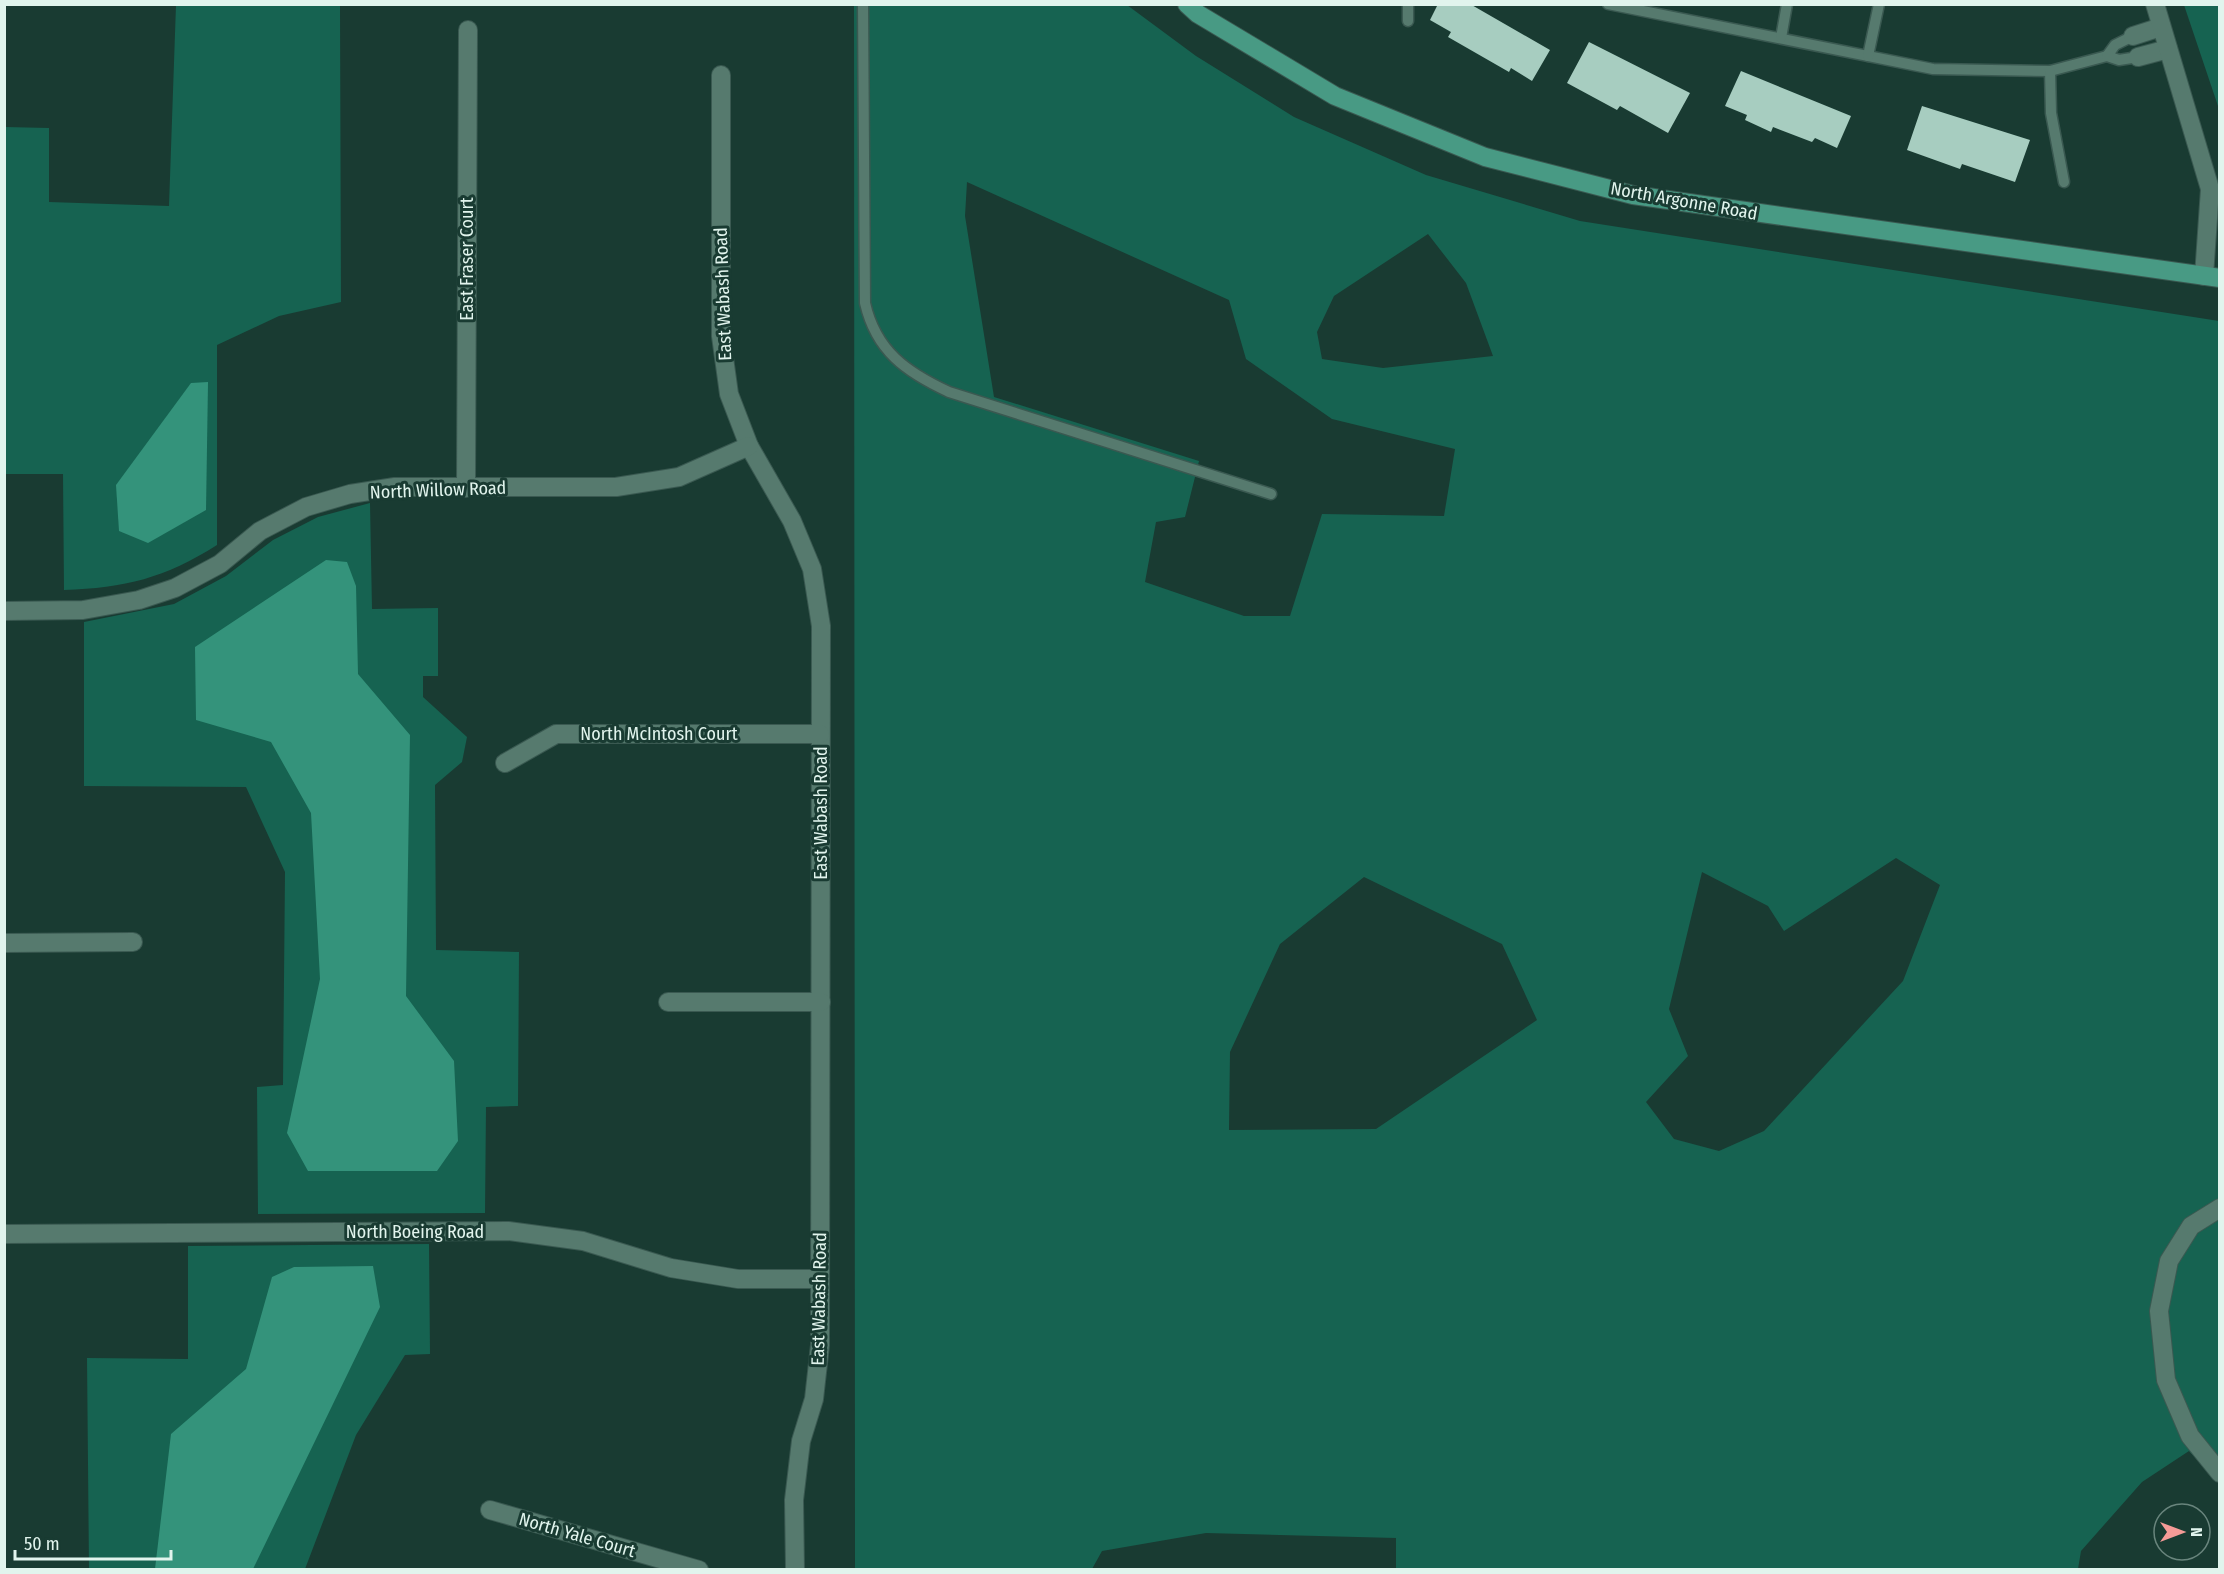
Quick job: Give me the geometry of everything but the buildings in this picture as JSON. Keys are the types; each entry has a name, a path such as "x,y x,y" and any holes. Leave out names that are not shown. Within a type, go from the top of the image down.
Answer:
{"main road":[{"name":"North Argonne Road","path":"1187,4 1198,14 1335,96 1485,157 1633,195 2212,277"}],"street":[{"path":"2155,4 2210,189 2212,277"},
{"path":"2133,36 2161,27"},
{"name":"East Fraser Court","path":"466,488 468,30"},
{"path":"2139,57 2168,49"},
{"name":"East Wabash Road","path":"721,75 720,336 729,394 749,446 792,521 812,569 821,626 820,1345 814,1400 801,1441 794,1500 795,1569"},
{"name":"North Willow Road","path":"4,611 83,610 139,600 175,588 220,564 260,531 306,507 350,494 395,487 627,485 679,477 749,446"},
{"name":"North McIntosh Court","path":"505,763 556,734 820,734"},
{"path":"4,943 133,942"},
{"path":"668,1002 821,1002"},
{"path":"2220,1208 2191,1226 2169,1261 2159,1311 2166,1380 2190,1436 2220,1473"},
{"name":"North Boeing Road","path":"4,1234 508,1231 583,1241 671,1268 738,1279 820,1279"},
{"name":"North Yale Court","path":"490,1510 699,1569"}],"lane":[{"path":"862,4 864,283 869,319 876,337 887,351 928,382 949,392 1271,494"},
{"path":"1408,4 1408,21"},
{"path":"1608,4 1934,69 2050,70 2107,56 2119,60 2139,57"},
{"path":"1780,38 1786,4"},
{"path":"1868,56 1879,4"},
{"path":"2107,56 2115,45 2133,36"},
{"path":"2050,70 2051,113 2064,182"}],"shaded area":[{"path":"176,5 340,5 341,302 279,316 217,345 217,545 180,566 144,579 106,587 64,590 63,474 5,474 5,127 49,128 49,202 169,206"},
{"path":"854,5 1127,5 1196,56 1294,117 1426,175 1580,221 2219,321 2219,1483 2189,1451 2142,1482 2081,1551 2078,1569 1396,1570 1396,1538 1206,1533 1102,1551 1092,1569 855,1569","holes":["967,182 1229,300 1246,359 1332,419 1455,449 1444,516 1322,514 1290,616 1244,616 1145,582 1156,522 1185,517 1199,461 994,397 965,216","1428,234 1466,283 1493,356 1383,368 1322,359 1317,332 1334,296","1896,858 1940,885 1903,981 1764,1131 1719,1151 1674,1139 1646,1102 1688,1056 1669,1009 1702,872 1768,906 1784,931","1364,877 1502,944 1537,1020 1376,1129 1229,1130 1230,1052 1280,944"]},
{"path":"2184,5 2219,5 2219,109"},
{"path":"208,382 206,510 148,543 119,531 116,485 191,383"},
{"path":"370,503 372,609 438,608 438,676 423,676 423,697 467,737 462,762 435,785 436,950 519,952 518,1106 486,1107 485,1213 258,1214 257,1087 283,1085 285,872 246,787 84,786 84,622 174,604 226,576 273,540 318,517"},
{"path":"326,560 347,562 356,586 358,674 410,735 406,996 454,1061 458,1141 437,1171 308,1171 287,1133 320,979 311,813 271,742 196,720 195,647"},
{"path":"429,1244 430,1354 405,1355 356,1435 305,1569 89,1569 87,1358 188,1359 188,1246"},
{"path":"373,1266 380,1307 253,1569 155,1569 171,1434 246,1369 272,1277 294,1267"}]}
